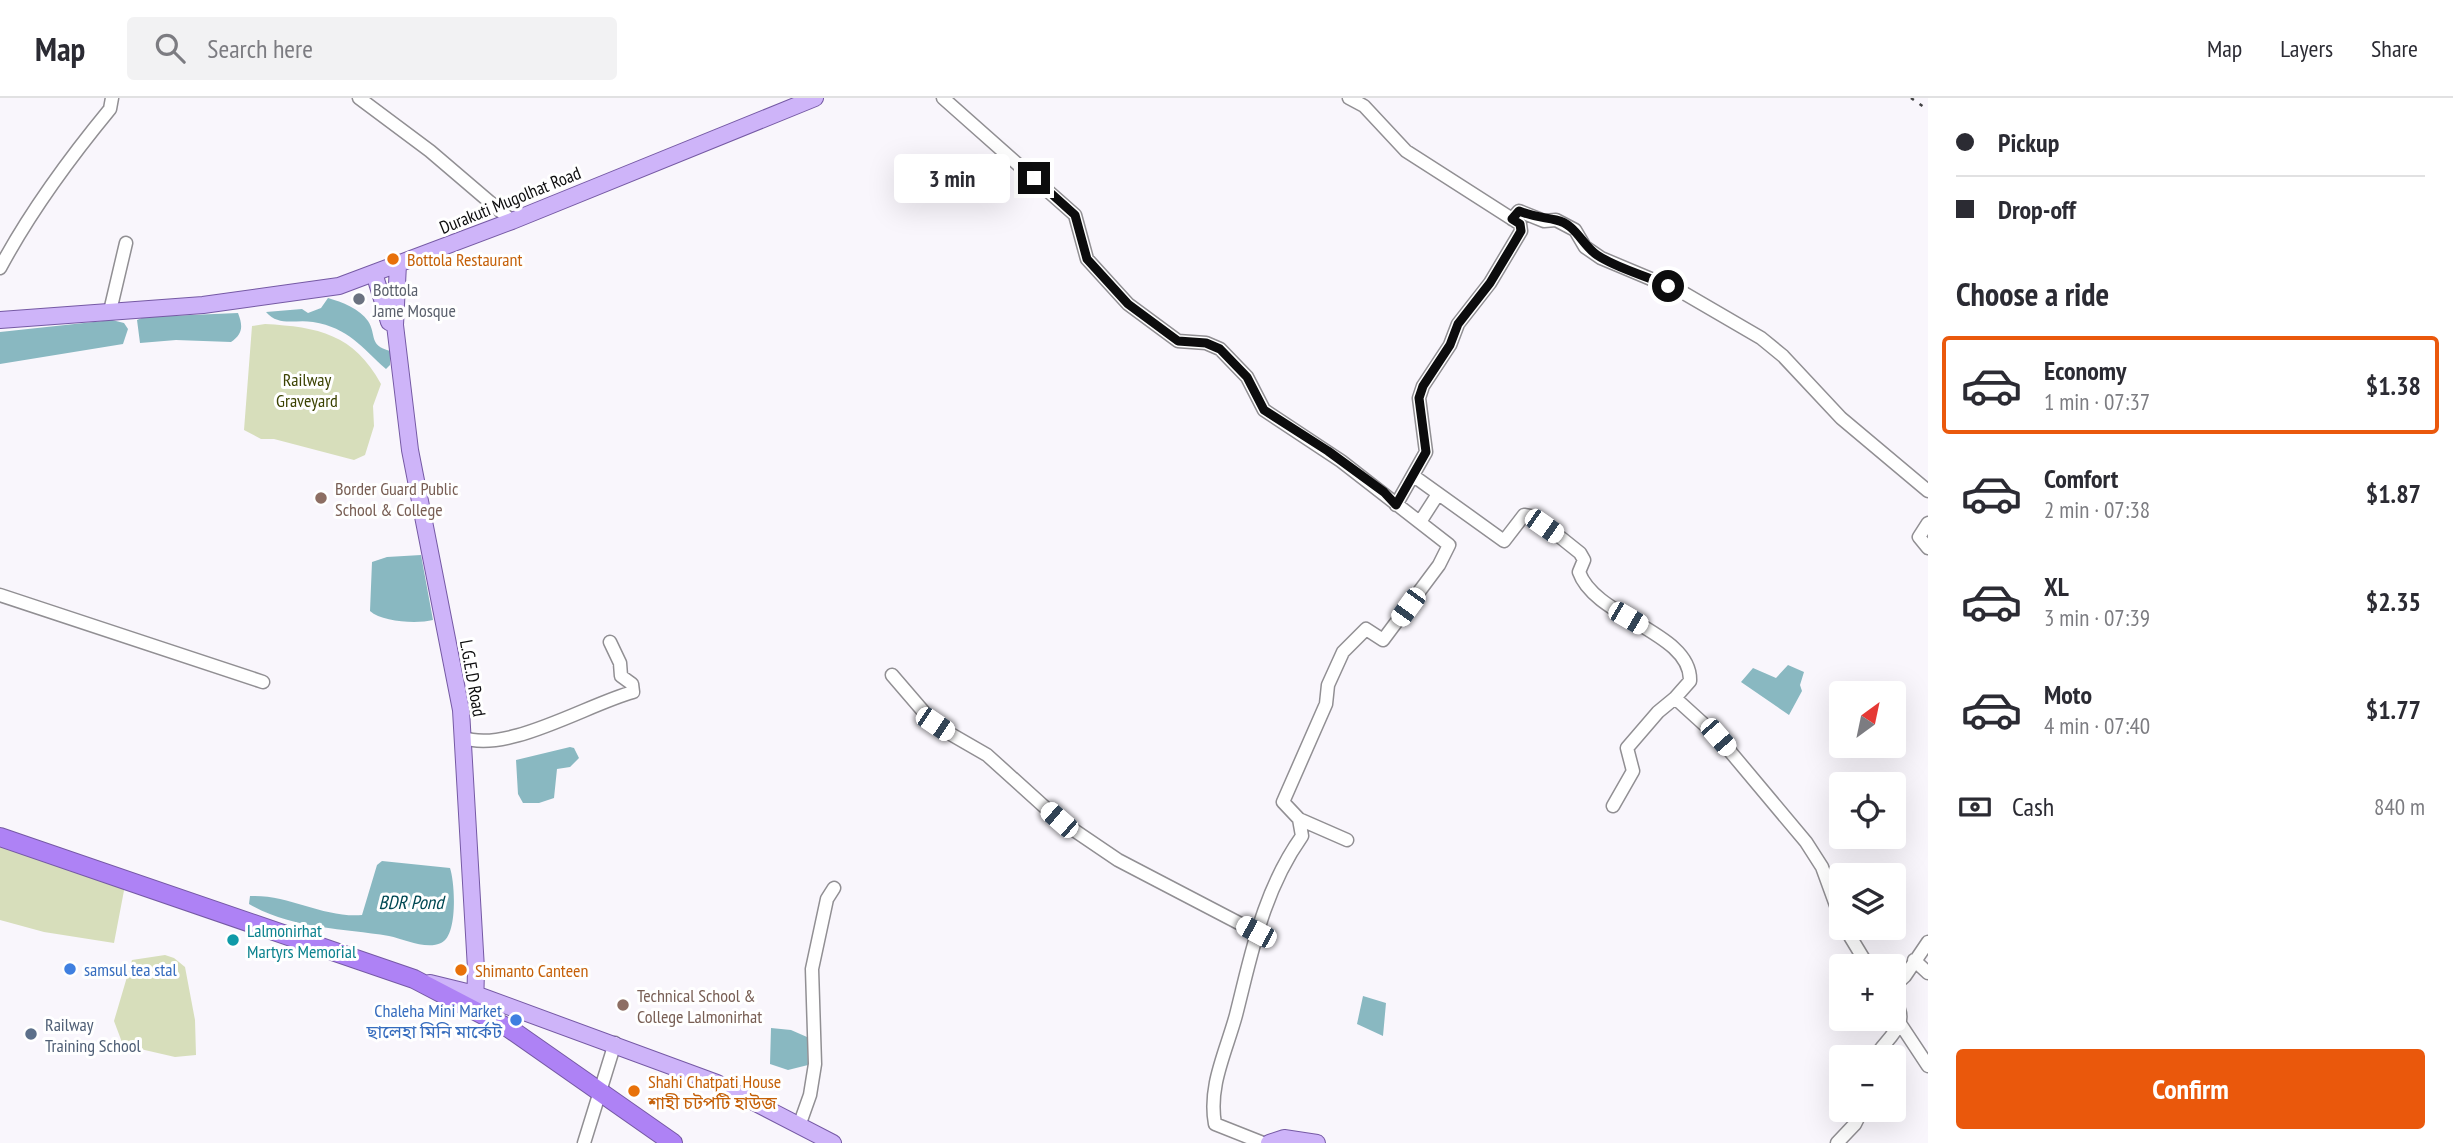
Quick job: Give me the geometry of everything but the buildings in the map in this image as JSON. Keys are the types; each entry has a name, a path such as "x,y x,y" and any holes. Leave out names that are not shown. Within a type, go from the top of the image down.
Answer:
{"highway":[{"path":"0,837 414,979 475,1003 673,1143"}],"main road":[{"name":"Durakuti Mugolhat Road","path":"0,320 292,294 339,286 512,221 815,98"},
{"path":"374,273 389,322 395,325 398,264"},
{"name":"L.G.E.D Road","path":"395,325 410,450 427,526 449,660 457,683 475,946 475,1003"},
{"path":"475,1003 615,1043 717,1083 833,1143"},
{"path":"1269,1143 1284,1138 1317,1143"}],"street":[{"path":"0,268 26,220 63,166 110,109 112,98"},
{"path":"359,98 430,151 512,221"},
{"path":"943,98 1075,215 1087,259 1128,304 1178,341 1206,343 1220,349 1247,377 1264,410 1349,467 1449,545 1439,565 1384,640 1366,629 1343,652 1328,685 1326,704 1283,802 1299,819 1347,840"},
{"path":"1349,98 1364,106 1406,151 1520,224 1521,231 1490,283 1458,324 1450,345 1423,386 1419,398 1426,452 1415,477 1396,505"},
{"path":"1512,219 1519,211 1544,221 1556,220 1575,230 1585,247 1601,258 1682,292 1761,338 1783,356 1841,418 1928,491"},
{"path":"110,311 126,243"},
{"path":"1415,477 1504,541 1524,515 1535,517 1570,544 1584,560 1578,572 1590,591 1671,646 1685,660 1690,681 1626,748 1633,771 1613,806"},
{"path":"1420,522 1438,494"},
{"path":"1928,523 1919,537 1928,548"},
{"path":"0,595 262,682"},
{"path":"462,737 470,740 494,740 516,736 633,692 632,684 621,676 620,663 610,642"},
{"path":"892,675 935,724 987,755 1069,826 1118,860 1256,932"},
{"path":"1675,698 1718,737 1806,842 1822,867 1829,886"},
{"path":"1263,1143 1215,1124 1212,1108 1218,1069 1235,1017 1256,932 1268,896 1302,836 1299,819"},
{"path":"799,1126 810,1095 815,1064 811,969 827,899 834,888"},
{"path":"1906,974 1928,942"},
{"path":"1914,960 1928,973"},
{"path":"1885,1045 1896,1031"},
{"path":"1905,1031 1928,1066"},
{"path":"583,1143 615,1043"},
{"path":"1838,1143 1856,1122"}],"green space":[{"name":"Railway Graveyard","path":"265,324 302,328 333,336 359,354 370,367 381,384 373,406 374,426 365,455 354,460 274,439 261,439 244,430 252,326"},
{"path":"0,837 126,880 114,943 44,932 0,920"},
{"path":"165,955 185,967 195,1020 196,1055 175,1057 123,1045 114,1021 132,960"}],"water":[{"path":"328,298 365,317 376,343 390,351 390,365 386,369 354,340 336,329 313,322 282,321 266,312 302,309 308,313 321,308"},
{"path":"238,313 241,329 231,342 176,340 140,343 137,320 144,317"},
{"path":"112,320 124,323 128,329 123,344 0,364 0,332"},
{"path":"421,555 433,620 400,621 383,618 370,611 372,562 387,557"},
{"path":"1788,665 1804,672 1800,685 1802,691 1789,715 1741,682 1753,668 1776,678"},
{"path":"574,748 579,758 570,767 557,769 554,798 539,803 523,803 518,794 516,760"},
{"name":"BDR Pond","path":"382,861 450,868 454,896 453,920 446,938 441,943 422,945 389,936 300,923 249,904 250,896 264,896 334,913 362,915 377,865"},
{"path":"1363,996 1386,1003 1383,1036 1357,1024"},
{"path":"771,1028 791,1030 807,1037 808,1065 788,1070 770,1064"}],"railway":[{"path":"1911,98 1928,110"}],"place":[{"name":"Bottola Restaurant","path":"393,259"},
{"name":"Bottola Jame Mosque","path":"359,299"},
{"name":"Border Guard Public School & College","path":"321,498"},
{"name":"Lalmonirhat Martyrs Memorial","path":"233,940"},
{"name":"samsul tea stal","path":"70,969"},
{"name":"Shimanto Canteen","path":"461,970"},
{"name":"Technical School & College Lalmonirhat","path":"623,1005"},
{"name":"Chaleha Mini Market ছালেহা মিনি মার্কেট","path":"516,1020"},
{"name":"Railway Training School","path":"31,1034"},
{"name":"Shahi Chatpati House শাহী চটপটি হাউজ","path":"634,1091"}],"route":[{"path":"1034,178 1075,215 1080,227 1082,249 1087,259 1094,270 1128,304 1163,333 1178,341 1206,343 1220,349 1247,377 1264,410 1285,426 1328,451 1384,492 1396,505 1415,477 1426,452 1419,398 1423,386 1450,345 1458,324 1490,283 1521,231 1520,224 1512,219 1519,211 1544,221 1556,220 1575,230 1585,247 1601,258 1668,286"}]}
